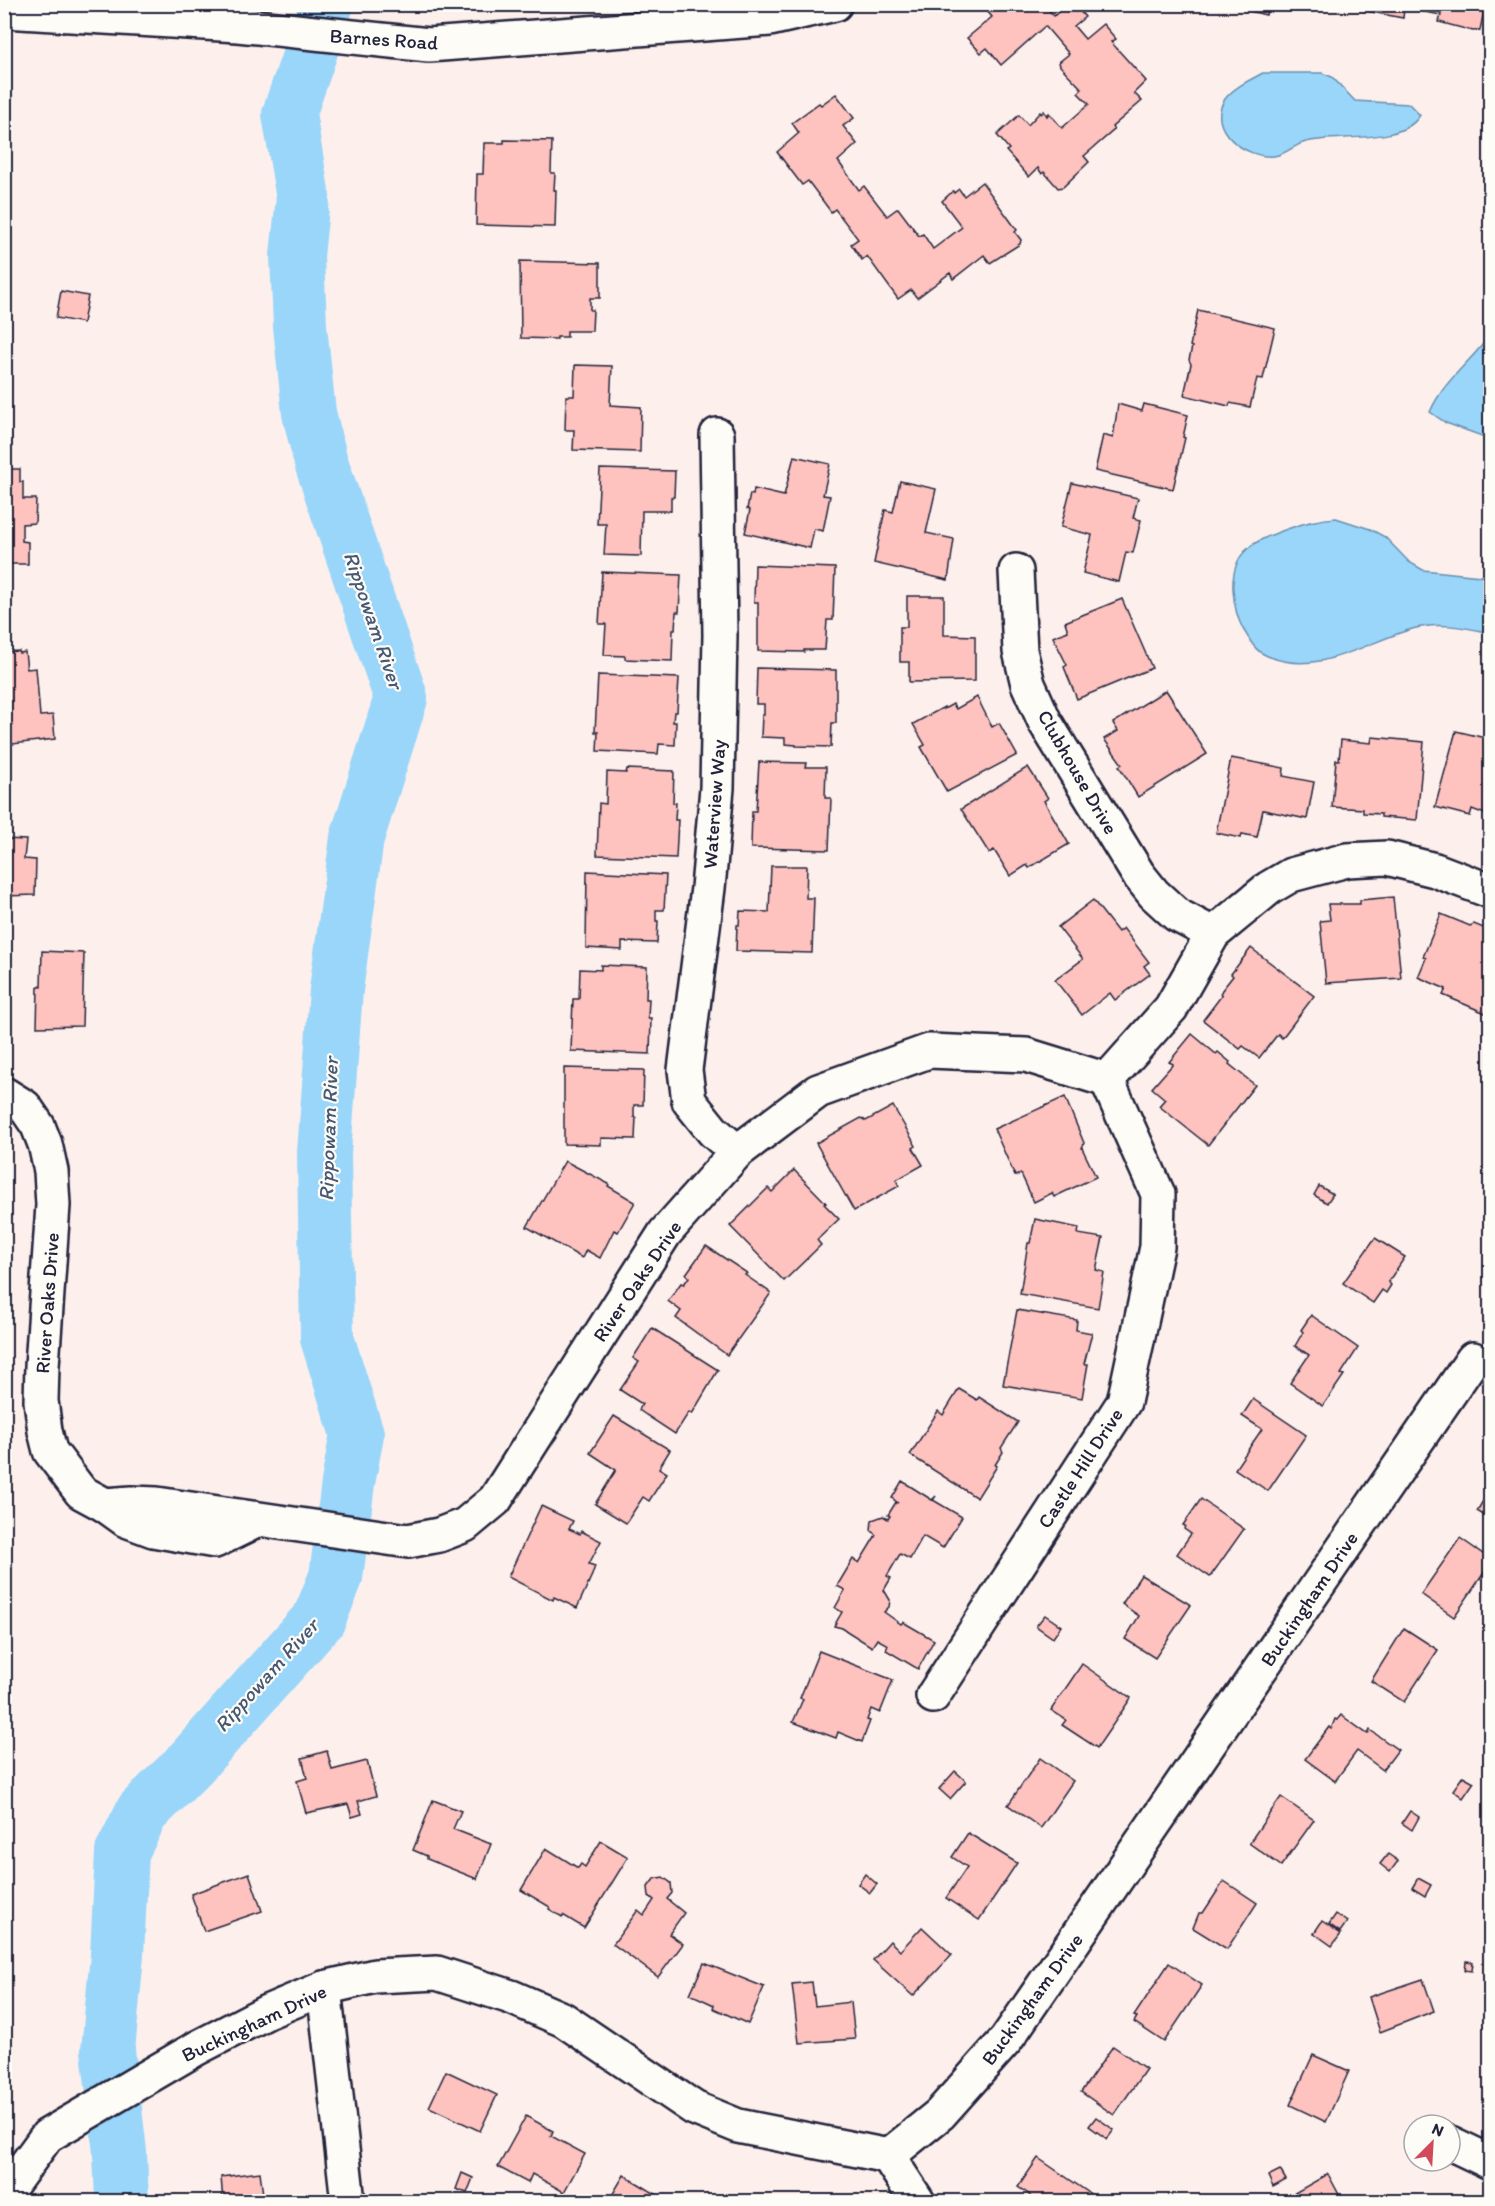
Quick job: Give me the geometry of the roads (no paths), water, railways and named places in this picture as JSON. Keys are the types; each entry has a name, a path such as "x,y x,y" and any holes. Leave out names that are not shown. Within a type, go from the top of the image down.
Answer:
{"street":[{"name":"Barnes Road","path":"4,11 238,24 429,45 770,19 835,4"},
{"name":"Waterview Way","path":"717,435 720,634 717,788 708,888 685,1070 689,1101 713,1131 737,1152"},
{"name":"Clubhouse Drive","path":"1016,571 1020,651 1028,684 1045,722 1138,874 1154,894 1178,915 1213,934"},
{"path":"1107,1080 1171,1008 1213,934 1269,888 1291,874 1347,860 1387,858 1435,870 1491,891"},
{"name":"River Oaks Drive","path":"4,1094 25,1107 38,1126 51,1171 53,1205 41,1401 50,1451 81,1492 126,1520 153,1530 215,1541 258,1520 408,1540 439,1535 465,1525 495,1500 665,1233 737,1152 818,1091 929,1051 1026,1055 1107,1080"},
{"name":"Castle Hill Drive","path":"933,1696 1124,1402 1157,1246 1158,1194 1107,1080"},
{"name":"Buckingham Drive","path":"4,2195 47,2136 197,2048 267,2012 324,1988 375,1976 437,1973 511,1997 564,2020 694,2108 738,2126 888,2156 940,2114 1006,2040 1473,1359"},
{"path":"324,1988 348,2202"},
{"path":"1462,2149 1491,2162"},
{"path":"888,2156 918,2202"}],"water":[{"path":"1263,73 1322,73 1332,77 1355,101 1409,104 1420,115 1411,125 1383,135 1316,140 1299,144 1278,155 1263,156 1252,153 1232,140 1224,131 1220,121 1220,110 1225,99 1233,91"},
{"path":"1490,335 1490,439 1446,423 1430,412 1450,381"},
{"path":"1336,518 1370,529 1385,537 1409,562 1423,570 1490,577 1490,633 1450,626 1419,627 1341,656 1306,663 1288,662 1260,652 1243,629 1235,605 1233,576 1241,556 1255,543 1275,533 1323,519"}],"waterway":[{"name":"Rippowam River","path":"122,2202 120,2152 108,2050 117,1955 122,1852 142,1812 189,1765 319,1619 336,1577 357,1434 327,1338 324,1153 336,990 357,838 401,698 321,462 309,413 300,326 297,256 303,198 289,114 327,4"}]}
